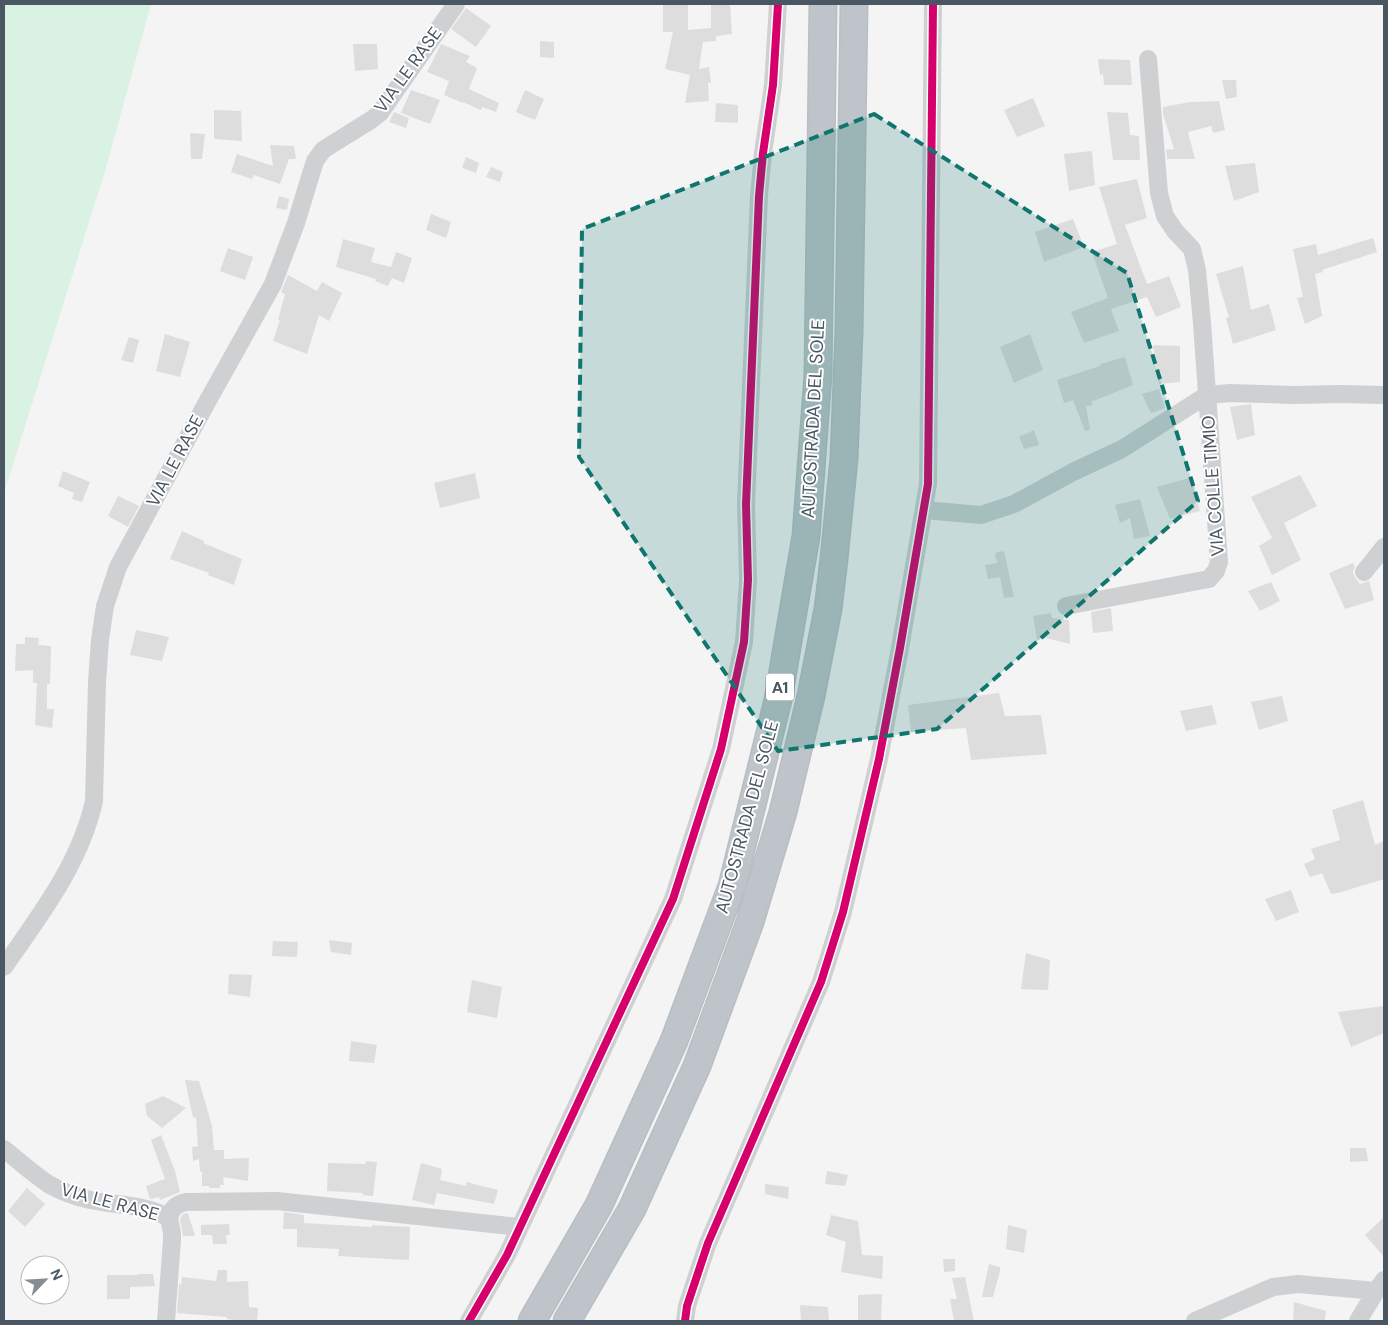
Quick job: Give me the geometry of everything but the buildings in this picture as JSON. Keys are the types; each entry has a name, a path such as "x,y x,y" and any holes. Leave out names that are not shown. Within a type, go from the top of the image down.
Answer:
{"highway":[{"name":"AUTOSTRADA DEL SOLE","path":"532,1321 599,1205 674,1041 732,886 778,700 806,536 818,376 823,4"},
{"name":"AUTOSTRADA DEL SOLE","path":"568,1321 632,1209 697,1066 750,922 783,812 811,696 828,609 844,459 849,331 854,4"}],"street":[{"name":"VIA LE RASE","path":"4,967 44,910 70,867 90,818 94,801 100,640 105,606 118,567 273,284 296,223 315,161 323,150 372,120 380,113 456,4"},
{"path":"469,1321 507,1256 673,899 722,750 744,642 748,580 746,504 760,196 763,153 773,85 778,4"},
{"path":"685,1321 687,1306 708,1243 821,982 843,912 879,759 928,484 933,4"},
{"name":"VIA COLLE TIMIO","path":"1066,606 1209,579 1216,571 1220,562 1196,270 1192,249 1175,232 1165,216 1158,193 1148,59"},
{"name":"VIA COLLE TIMIO","path":"924,510 981,515 1014,504 1073,472 1122,449 1207,394 1384,395"},
{"path":"1364,572 1384,547"},
{"name":"VIA LE RASE","path":"4,1149 49,1185 64,1192 88,1200 160,1212 169,1218"},
{"path":"166,1321 172,1240 169,1218 172,1209 178,1204 186,1202 277,1201 520,1227"},
{"path":"1195,1321 1273,1287 1298,1284 1380,1285"},
{"path":"1358,1321 1380,1285"}],"highlighted area":[{"path":"874,114 1127,273 1198,501 937,729 778,751 579,457 582,229"}],"green space":[{"path":"4,4 151,4 106,168 4,493"}],"cycle path":[{"path":"469,1321 507,1255 673,899 721,749 744,642 748,580 746,504 759,196 773,85 778,4"},
{"path":"685,1321 687,1306 708,1243 821,982 843,912 879,759 900,648 928,484 933,4"}]}
